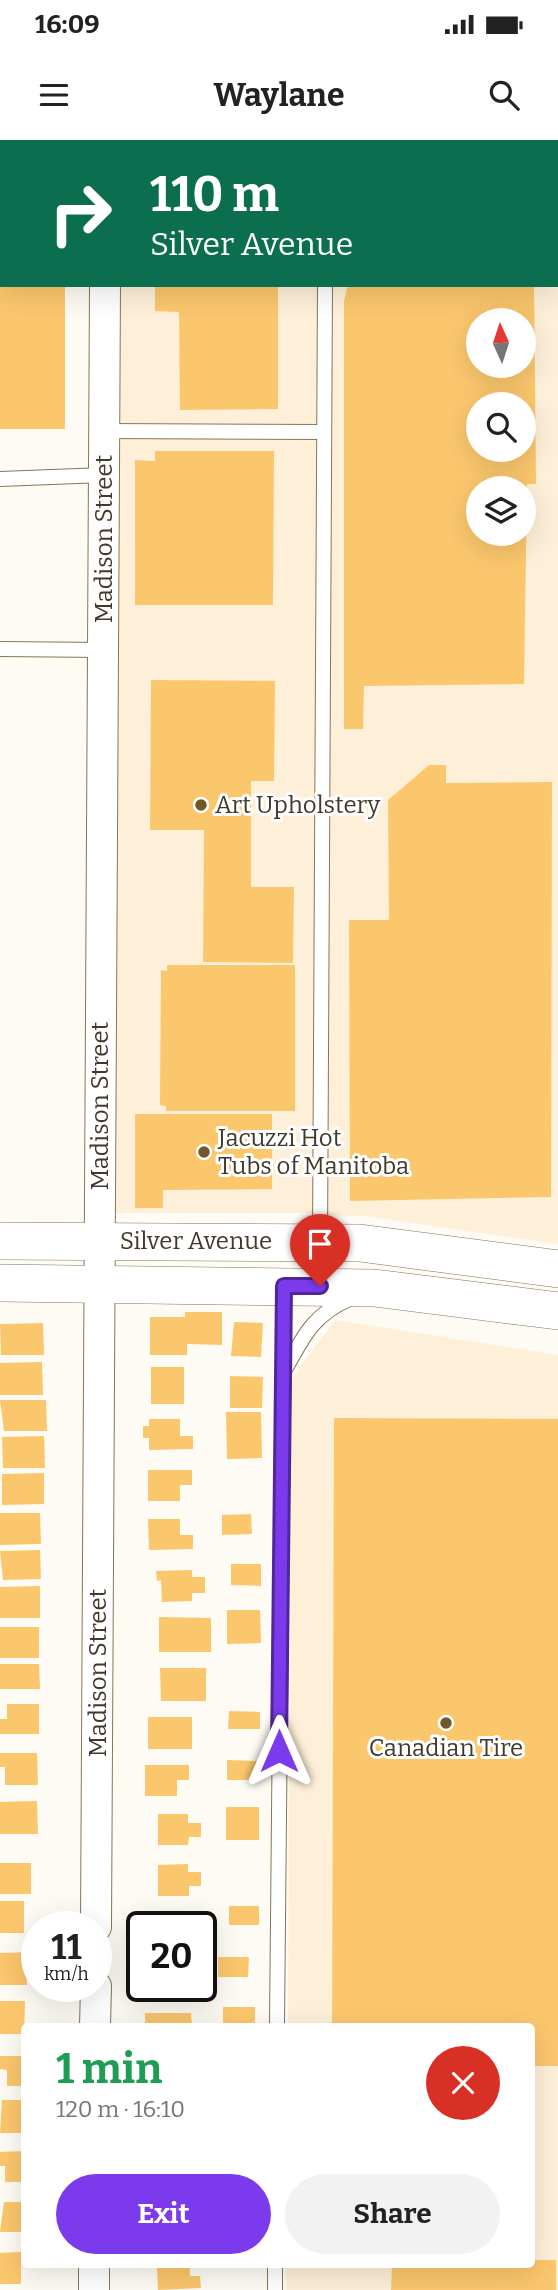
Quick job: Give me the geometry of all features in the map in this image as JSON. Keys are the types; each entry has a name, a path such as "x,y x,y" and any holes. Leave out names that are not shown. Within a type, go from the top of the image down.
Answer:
{"street":[{"name":"Madison Street","path":"96,1911 105,287"},
{"name":"Silver Avenue","path":"0,1241 373,1244 558,1269"},
{"name":"Silver Avenue","path":"0,1283 374,1288 558,1311"},
{"path":"95,2023 96,2002"},
{"path":"94,2268 94,2290"}],"lane":[{"path":"320,1242 325,287"},
{"path":"105,431 324,432"},
{"path":"0,479 104,475"},
{"path":"0,649 103,650"},
{"path":"277,2023 281,1377 284,1286"},
{"path":"281,1377 324,1310 374,1288"},
{"path":"275,2268 275,2290"}],"shaded area":[{"path":"116,287 321,287 315,1213 104,1213"},
{"path":"328,287 558,287 558,1244 364,1216 323,1215"},
{"name":"Canadian Tire","path":"335,1320 558,1355 558,2290 286,2290 286,2268 535,2268 535,2023 288,2023 291,1380"}],"building":[{"path":"0,287 65,287 65,429 0,429"},
{"path":"155,287 278,287 278,409 180,410 179,312 155,311"},
{"path":"348,287 534,287 534,308 466,308 466,378 535,378 535,392 466,392 466,462 536,462 536,476 466,476 466,546 526,546 524,684 364,686 363,729 344,729 344,301"},
{"path":"155,451 274,451 273,605 135,605 135,460 155,461"},
{"name":"Art Upholstery","path":"151,680 275,681 274,781 251,781 251,887 294,887 293,963 203,962 204,830 150,830"},
{"path":"429,765 446,765 446,783 552,782 551,1197 350,1201 349,920 389,920 388,800"},
{"path":"167,965 295,965 295,1111 166,1111 166,1106 160,1105 161,970 167,971"},
{"name":"Jacuzzi Hot Tubs of Manitoba","path":"135,1114 272,1114 272,1189 163,1190 163,1208 135,1208"},
{"path":"185,1312 222,1312 222,1345 187,1344 187,1355 150,1355 150,1317 185,1317"},
{"path":"234,1322 263,1323 261,1357 231,1356"},
{"path":"43,1323 44,1355 1,1355 0,1324"},
{"path":"42,1362 43,1395 0,1395 0,1363"},
{"path":"151,1367 184,1367 184,1404 151,1404"},
{"path":"230,1376 263,1377 262,1408 230,1408"},
{"path":"0,1400 46,1400 47,1431 4,1431"},
{"path":"226,1412 261,1412 262,1458 227,1459"},
{"name":"Canadian Tire","path":"334,1418 558,1419 558,2066 535,2066 535,2023 332,2023"},
{"path":"149,1419 180,1419 180,1436 193,1436 193,1449 149,1450 149,1438 143,1438 143,1426 149,1426"},
{"path":"44,1436 45,1468 3,1468 2,1437"},
{"path":"148,1470 192,1470 192,1485 180,1485 180,1501 148,1501"},
{"path":"44,1473 44,1504 2,1505 2,1474"},
{"path":"0,1513 40,1513 41,1544 0,1545"},
{"path":"251,1514 252,1534 222,1535 222,1515"},
{"path":"148,1519 180,1519 180,1535 193,1535 193,1549 149,1550"},
{"path":"40,1550 41,1579 3,1580 0,1551"},
{"path":"231,1564 261,1564 261,1586 231,1585"},
{"path":"192,1570 192,1577 205,1577 205,1593 192,1593 192,1601 162,1602 161,1580 157,1581 156,1571"},
{"path":"40,1586 40,1618 0,1618 0,1587"},
{"path":"227,1610 260,1610 261,1643 227,1644"},
{"path":"159,1617 211,1618 211,1652 159,1652"},
{"path":"0,1627 39,1627 39,1658 0,1658"},
{"path":"0,1664 39,1664 40,1689 0,1689"},
{"path":"160,1668 206,1668 206,1701 161,1701"},
{"path":"7,1704 39,1704 39,1734 0,1734 0,1719 7,1719"},
{"path":"229,1711 260,1712 260,1729 228,1729"},
{"path":"148,1717 192,1717 192,1749 148,1749"},
{"path":"0,1753 37,1753 38,1785 5,1785 5,1767 0,1767"},
{"path":"227,1760 259,1761 258,1780 227,1780"},
{"path":"145,1765 189,1765 189,1780 177,1780 177,1796 145,1796"},
{"path":"37,1801 38,1834 0,1834 0,1802"},
{"path":"226,1807 259,1807 259,1840 226,1840"},
{"path":"158,1814 188,1814 188,1823 201,1823 201,1837 189,1837 188,1845 158,1845"},
{"path":"0,1863 31,1863 31,1894 0,1894"},
{"path":"188,1864 188,1872 201,1872 201,1886 189,1886 189,1896 158,1896 158,1865"},
{"path":"0,1901 24,1901 21,1933 0,1933"},
{"path":"229,1906 259,1906 259,1925 229,1925"},
{"path":"21,1952 21,1985 0,1985 0,1953"},
{"path":"218,1957 249,1957 248,1977 218,1977"},
{"path":"0,2001 25,2002 21,2034 0,2034"},
{"path":"223,2007 255,2007 255,2023 223,2023"},
{"path":"145,2013 191,2013 192,2023 145,2023"},
{"path":"0,2056 21,2056 21,2086 7,2086 7,2070 0,2069"},
{"path":"2,2100 21,2100 21,2133 0,2133"},
{"path":"21,2151 21,2182 5,2182 5,2166 0,2166 0,2152"},
{"path":"4,2202 21,2202 21,2232 0,2232"},
{"path":"21,2252 21,2284 0,2284 0,2253"},
{"path":"535,2260 556,2260 556,2290 391,2290 392,2268 535,2268"},
{"path":"157,2268 190,2268 190,2276 200,2276 201,2288 158,2290"}],"place":[{"name":"Art Upholstery","path":"201,805"},
{"name":"Jacuzzi Hot Tubs of Manitoba","path":"204,1152"},
{"name":"Canadian Tire","path":"446,1723"}],"route":[{"path":"279,1751 284,1286 320,1286"}]}
